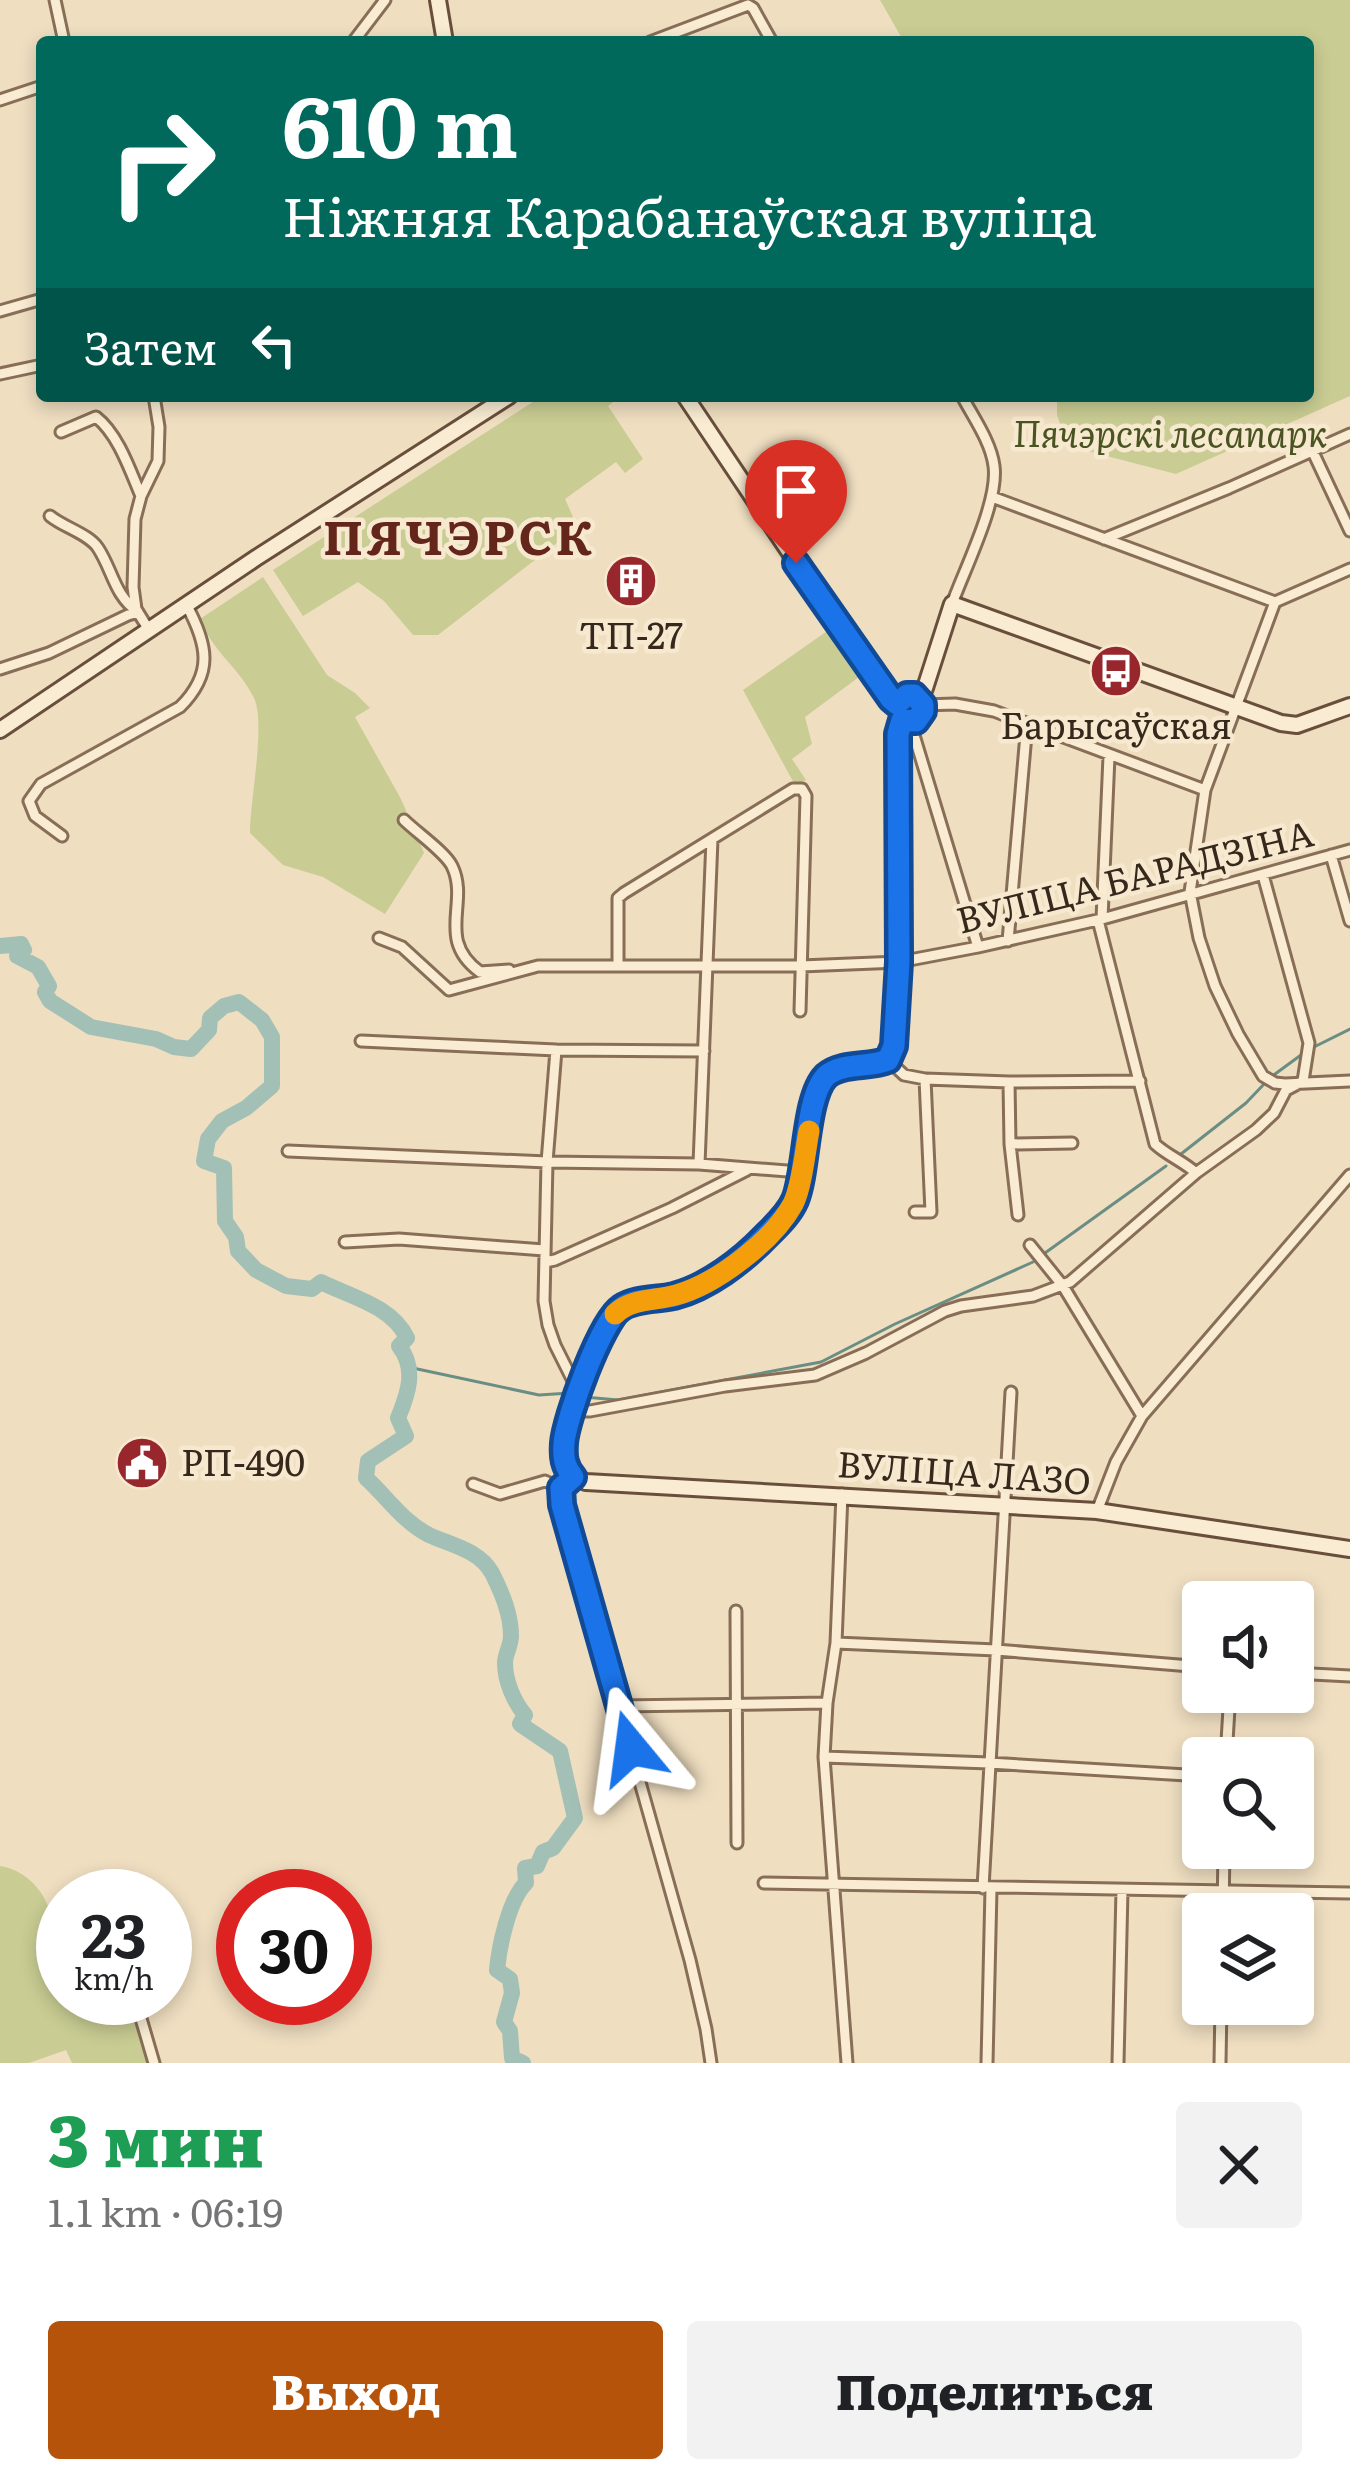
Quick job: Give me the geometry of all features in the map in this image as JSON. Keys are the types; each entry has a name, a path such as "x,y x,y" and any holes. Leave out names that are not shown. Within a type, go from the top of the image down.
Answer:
{"main road":[{"path":"438,0 444,36"},
{"path":"0,730 498,402"},
{"path":"689,402 845,635 897,704"},
{"path":"567,1483 564,1442 572,1412 612,1316 624,1305 698,1287 745,1257 794,1202 824,1078 840,1069 888,1060 894,1046 899,962 898,734 906,721 921,717 921,702 952,604 1281,723 1297,724 1350,706"},
{"path":"906,721 897,704 907,695 921,702"},
{"name":"ВУЛІЦА ЛАЗО","path":"567,1483 1097,1511 1350,1549"}],"street":[{"path":"55,0 63,36"},
{"path":"358,36 385,0"},
{"path":"665,36 747,3 769,36"},
{"path":"0,100 36,88"},
{"path":"0,310 36,301"},
{"path":"0,374 36,366"},
{"path":"149,630 138,612 133,587 135,519 158,460 155,402"},
{"path":"952,604 992,497 995,469 965,402"},
{"path":"61,432 102,419 141,496"},
{"path":"1103,539 1350,434"},
{"path":"1312,450 1350,531"},
{"path":"992,497 1275,602 1350,569"},
{"path":"50,516 95,543 117,591 138,612"},
{"path":"1275,602 1205,790 1190,892 1215,986 1263,1076 1274,1083 1350,1081"},
{"path":"62,836 35,816 29,801 41,784 180,707 198,689 204,658 186,604"},
{"path":"0,669 49,653 138,612"},
{"path":"921,702 994,711 1205,790"},
{"path":"906,721 978,947"},
{"path":"1008,941 1027,723"},
{"path":"1109,756 1100,919 1155,1144 1196,1173"},
{"path":"618,964 619,898 793,789 802,789 806,796 800,1010"},
{"path":"404,820 453,867 454,920 464,958 480,972 520,969"},
{"path":"699,1164 712,838"},
{"name":"ВУЛІЦА БАРАДЗІНА","path":"379,938 402,947 449,990 538,966 899,962 1100,919 1350,850"},
{"path":"1331,855 1350,921"},
{"path":"1263,875 1309,1042 1303,1081"},
{"path":"361,1041 704,1052"},
{"path":"556,1049 544,1301 548,1325 578,1392"},
{"path":"888,1060 904,1075 925,1079 1140,1081"},
{"path":"915,1212 931,1212 925,1079"},
{"path":"572,1412 815,1375 961,1306 1033,1296 1063,1286 1196,1173 1256,1130 1274,1113 1286,1090 1303,1081"},
{"path":"1009,1082 1018,1215"},
{"path":"1010,1144 1072,1143"},
{"path":"287,1151 699,1164 800,1172"},
{"path":"345,1242 399,1239 555,1260 749,1170"},
{"path":"1097,1511 1116,1462 1142,1416 1350,1175"},
{"path":"1030,1245 1063,1286 1142,1416"},
{"path":"987,2063 988,1762 1011,1392"},
{"name":"ВУЛІЦА ЛАЗО","path":"473,1484 500,1494 545,1481 567,1483"},
{"path":"567,1483 562,1505 690,1960 711,2063"},
{"path":"842,1494 836,1643 824,1757 847,2063"},
{"path":"736,1611 737,1843"},
{"path":"836,1643 1182,1664"},
{"path":"1314,1674 1350,1676"},
{"path":"619,1706 827,1703"},
{"path":"824,1757 1182,1775"},
{"path":"1224,1869 1224,1891"},
{"path":"764,1883 1350,1893"},
{"path":"1118,2063 1122,1890"},
{"path":"143,2025 154,2063"},
{"path":"1220,2063 1221,2025"}],"green space":[{"name":"Пячэрскі лесапарк","path":"880,0 1350,0 1350,396 1176,474 1068,446 1057,415 1057,402 1314,402 1314,36 901,36"},
{"path":"533,402 613,402 608,406 643,459 625,473 616,462 565,499 574,519 566,536 438,635 413,635 384,601 358,582 303,616 273,570"},
{"path":"263,577 327,675 370,708 355,717 401,799 424,853 385,914 323,877 283,865 250,833 257,710 248,687 200,619"},
{"path":"830,629 863,674 805,717 812,744 792,759 806,780 795,785 743,690"},
{"path":"0,1866 23,1875 36,1887 36,2025 136,2025 149,2063 72,2063 66,2050 29,2063 0,2063"}],"waterway":[{"path":"0,946 21,944 24,950 17,956 38,967 49,986 45,992 50,1001 91,1027 191,1049 209,1030 210,1018 224,1006 239,1002 262,1020 272,1037 272,1086 222,1121 208,1139 204,1161 224,1168 225,1221 236,1237 238,1251 256,1270 286,1286 312,1289 321,1282 370,1304 391,1318 407,1338 399,1346 409,1373 398,1418 406,1436 368,1461 366,1478 420,1530 472,1554 492,1573 509,1620 505,1670 525,1715 520,1724 560,1751 575,1818 553,1848 543,1852 537,1866 525,1868 526,1883 510,1911 498,1960 497,1970 510,1979 512,1993 504,2022 510,2031 512,2058 523,2063"},
{"path":"1314,1047 1350,1029"},
{"path":"1271,1077 1301,1055"},
{"path":"1181,1154 1265,1083"},
{"path":"1045,1253 1166,1166"},
{"path":"584,1397 618,1400 821,1362 1033,1262"},
{"path":"408,1367 539,1395 570,1393"}],"slow traffic":[{"path":"615,1314 624,1305 698,1287 756,1247 794,1202 809,1131"}],"place":[{"name":"ТП-27","path":"631,581"},
{"name":"Барысаўская","path":"1116,671"},
{"name":"РП-490","path":"142,1463"}],"district":[{"name":"ПЯЧЭРСК","path":"459,538"}],"route":[{"path":"631,1748 562,1505 561,1488 573,1477 564,1462 564,1442 578,1392 612,1316 624,1305 698,1287 745,1257 769,1234 794,1202 824,1078 840,1069 888,1060 894,1046 899,962 898,734 902,720 921,717 923,705 914,695 897,704 891,699 796,563"}]}
